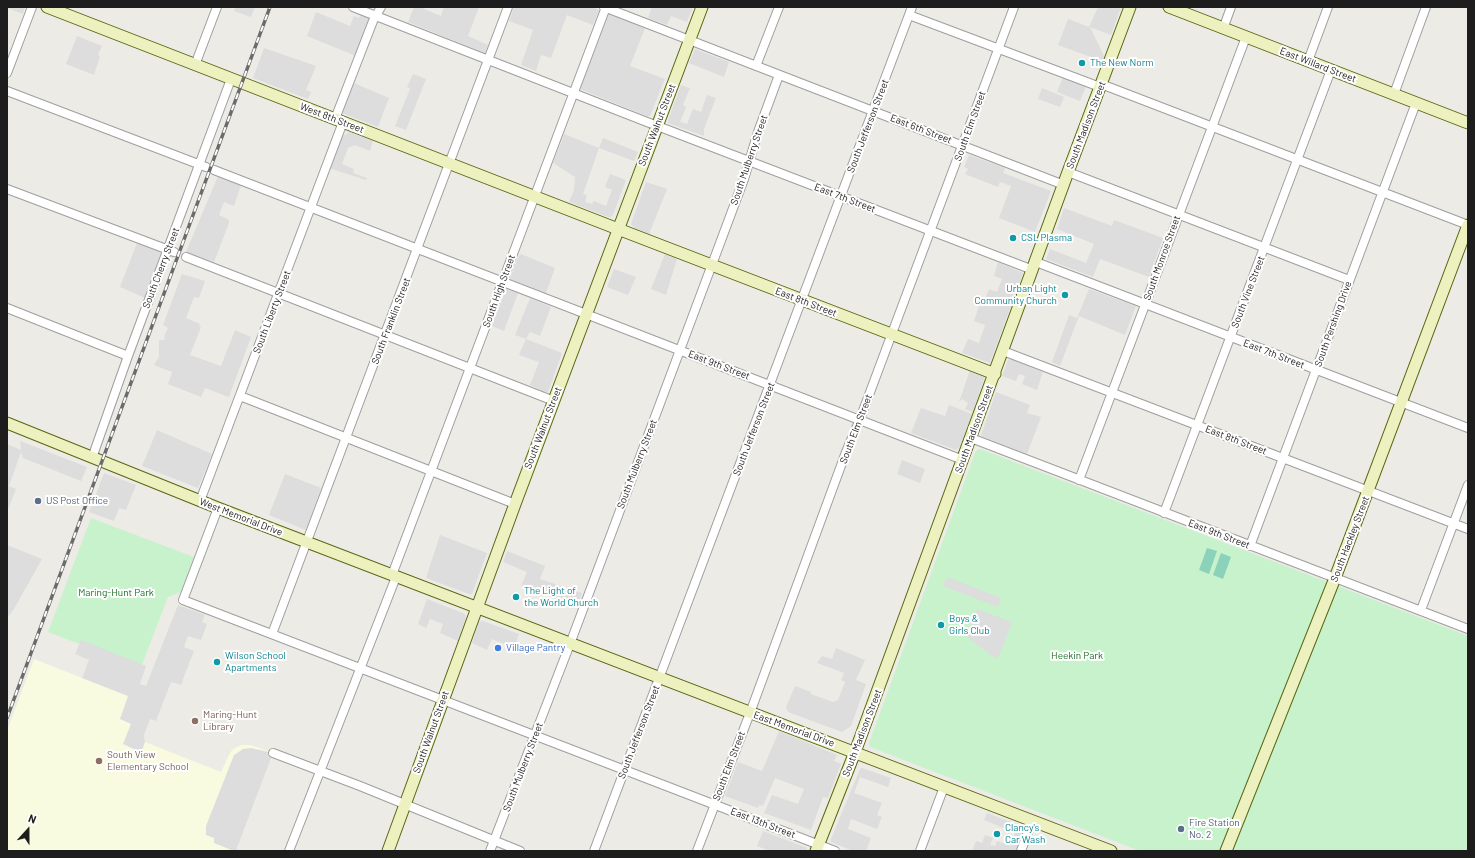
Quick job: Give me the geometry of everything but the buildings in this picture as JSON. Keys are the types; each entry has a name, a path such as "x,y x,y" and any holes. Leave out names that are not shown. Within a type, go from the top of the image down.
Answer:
{"main road":[{"name":"South Walnut Street","path":"388,851 515,504 702,7"},
{"name":"South Madison Street","path":"817,848 855,752 1130,7"},
{"name":"East Willard Street","path":"1168,7 1468,123"},
{"name":"West 8th Street","path":"53,8 195,65 618,229"},
{"name":"South Hackley Street","path":"1226,851 1335,578 1468,225"},
{"name":"East 8th Street","path":"618,229 995,374"},
{"name":"West Memorial Drive","path":"7,423 200,501 477,608"},
{"name":"East Memorial Drive","path":"477,608 1111,851"}],"street":[{"path":"8,70 32,7"},
{"path":"195,65 217,7"},
{"name":"East 7th Street","path":"354,7 574,94 930,231 1145,305 1468,428"},
{"name":"South Liberty Street","path":"200,501 311,208 339,121 376,16 381,7"},
{"name":"South Franklin Street","path":"272,634 418,250 508,7"},
{"name":"East 6th Street","path":"605,7 1064,185"},
{"name":"South High Street","path":"289,851 360,668 605,7"},
{"path":"756,66 779,7"},
{"name":"South Elm Street","path":"697,851 1014,7"},
{"path":"1223,28 1231,7"},
{"path":"1308,62 1328,7"},
{"path":"1394,94 1426,7"},
{"path":"910,11 998,49 1212,127 1468,225"},
{"name":"South Jefferson Street","path":"594,851 660,679 910,11"},
{"name":"South Monroe Street","path":"1079,480 1246,37"},
{"name":"South Vine Street","path":"1164,513 1331,70"},
{"name":"South Mulberry Street","path":"490,851 570,644 680,350 750,162 758,132 779,75"},
{"name":"South Cherry Street","path":"92,458 128,356 206,168 231,79"},
{"name":"East 9th Street","path":"7,91 963,460"},
{"name":"South Pershing Drive","path":"1250,546 1416,103"},
{"path":"1068,172 1349,280"},
{"path":"7,189 171,251"},
{"path":"186,257 554,401"},
{"path":"7,308 128,356"},
{"name":"East 8th Street","path":"1003,351 1468,529"},
{"path":"240,396 515,504"},
{"name":"East 9th Street","path":"971,438 1250,546 1468,628"},
{"path":"1421,610 1468,485"},
{"name":"East 13th Street","path":"218,508 183,600 715,804 817,848 835,851"},
{"path":"273,754 320,771 520,851"},
{"path":"920,851 944,787"},
{"path":"1021,851 1032,821"}],"shaded area":[{"path":"7,7 25,7 23,14"},
{"path":"236,7 255,7 251,17 234,11"},
{"path":"414,7 420,7 441,16 444,7 479,7 468,36 488,45 485,53 408,22"},
{"path":"514,7 592,7 599,10 593,25 567,15 551,58 541,55 536,71 521,65 533,30 509,21"},
{"path":"652,7 686,7 692,9 687,22 671,16 667,25 648,18"},
{"path":"1098,7 1121,7 1111,35 1090,27 1104,56 1102,61 1058,45 1068,19 1089,27"},
{"path":"316,12 350,26 354,16 359,18 360,15 369,18 356,56 307,36"},
{"path":"609,13 645,28 630,66 665,79 650,116 580,89"},
{"path":"77,36 102,46 98,55 100,56 94,75 66,64"},
{"path":"264,48 316,66 306,90 311,92 308,99 253,78"},
{"path":"695,49 729,62 724,77 689,63"},
{"path":"413,74 426,79 406,130 395,126 410,89 407,87"},
{"path":"1063,77 1086,86 1080,101 1057,92"},
{"path":"354,83 389,98 378,127 342,113"},
{"path":"681,85 690,88 683,105 686,107 680,122 687,124 693,109 701,112 707,95 716,98 704,129 704,136 668,123"},
{"path":"1042,88 1064,97 1060,107 1038,99"},
{"path":"349,132 373,141 370,151 355,145 348,148 342,164 354,169 353,173 367,178 366,180 329,168 341,137"},
{"path":"564,134 599,148 583,194 587,195 585,202 592,204 594,201 606,206 612,190 605,187 610,174 626,180 611,217 569,202 574,190 575,177 553,163"},
{"path":"603,138 638,152 634,161 599,148"},
{"path":"969,155 1005,168 1003,173 1051,191 1035,232 999,218 1011,186 1000,182 998,187 965,174 968,169 964,167"},
{"path":"218,176 241,185 234,206 224,202 219,215 229,220 229,223 214,262 186,252"},
{"path":"646,182 667,189 649,234 634,228 631,224"},
{"path":"1064,208 1112,226 1114,220 1163,238 1149,277 1100,259 1093,277 1046,259 1050,249 1086,263 1094,244 1057,229"},
{"path":"137,243 161,252 145,298 120,287"},
{"path":"521,254 555,268 546,293 510,279 519,255"},
{"path":"665,254 677,259 666,295 651,289"},
{"path":"998,262 1023,273 990,363 962,353 968,339 979,343 985,325 974,321 979,306 982,307 989,289 997,292 1002,279 994,276"},
{"path":"614,269 636,277 628,295 607,287"},
{"path":"182,274 205,281 199,298 194,297 186,318 200,324 199,327 201,327 190,355 221,366 235,330 251,337 229,397 205,388 201,397 168,384 172,372 154,365 159,357 159,340 164,340 168,328 163,325"},
{"path":"506,289 518,293 504,331 492,326"},
{"path":"1089,289 1136,306 1125,335 1079,316 1060,366 1052,362 1069,315 1077,318"},
{"path":"530,298 551,307 540,336 530,332 526,339 515,335"},
{"path":"526,339 562,353 548,392 530,385 539,362 519,355"},
{"path":"1011,359 1043,372 1037,390 1022,384 1025,376 1019,374 1016,381 1002,376 1008,360"},
{"path":"970,370 985,376 973,412 965,409 968,403 962,399 959,402"},
{"path":"996,392 1030,405 1027,413 1041,417 1027,454 981,435"},
{"path":"949,405 972,414 960,447 956,450 911,433 921,408 945,416"},
{"path":"157,430 212,454 198,488 142,466"},
{"path":"20,441 87,467 81,481 23,458 21,452 9,486 16,489 7,512 7,444 21,450"},
{"path":"902,460 925,469 920,483 897,474"},
{"path":"104,473 136,485 126,510 119,508 114,521 89,512"},
{"path":"285,474 321,488 306,530 269,515"},
{"path":"440,535 487,553 472,594 426,578"},
{"path":"7,545 42,559 14,609 7,618"},
{"path":"507,551 545,566 540,579 582,593 578,605 537,589 535,591 521,586 527,572 503,562"},
{"path":"947,577 1001,598 998,607 943,586"},
{"path":"427,599 465,614 466,617 458,641 440,633 443,624 430,619 426,628 418,624"},
{"path":"178,605 205,615 202,622 207,624 201,640 188,636 184,647 194,651 182,685 171,682 156,721 150,719 144,735 145,742 139,758 134,756 136,750 123,744 131,724 120,719 128,696 82,678 89,660 75,654 81,640 146,666 140,684 146,686"},
{"path":"977,609 1012,622 1000,654 995,658 967,637"},
{"path":"483,621 519,634 514,648 492,639 487,650 472,643 479,622"},
{"path":"836,648 865,660 856,680 866,684 851,726 842,732 788,712 786,707 795,686 833,702 838,700 845,682 841,680 844,673 817,663 822,656 832,659"},
{"name":"South View Elementary School","path":"34,659 128,696 131,724 144,735 145,742 221,772 230,753 233,749 241,745 251,745 273,753 236,851 7,851 7,731"},
{"path":"779,731 837,755 834,761 841,764 828,798 823,797 811,830 764,813 772,795 798,804 804,789 775,778 763,806 759,805 758,808 725,796 738,762 762,771"},
{"path":"251,748 273,753 236,851 234,851 214,843 214,838 206,835 206,826 234,755 243,749"},
{"path":"862,768 891,778 888,787 860,777 854,793 882,803 877,815 882,817 877,829 851,819 848,829 871,838 866,851 853,851 831,842 831,839 860,769"},
{"path":"987,813 1024,827 1024,832 1017,851 972,851 976,841 982,843 985,835 993,838 990,845 995,846 997,841 1010,846 1015,833 984,820"},
{"path":"763,831 807,848 806,851 770,851 757,846"}],"green space":[{"name":"Heekin Park","path":"980,449 1468,636 1468,851 1140,851 870,747 869,743 975,453"},
{"name":"Maring-Hunt Park","path":"91,518 194,557 181,592 168,597 141,667 48,632"},
{"path":"1207,548 1217,551 1209,574 1199,570"},
{"path":"1221,553 1231,557 1223,579 1213,575"}],"railway":[{"path":"7,718 270,7"}],"place":[{"name":"The New Norm","path":"1082,63"},
{"name":"CSL Plasma","path":"1013,238"},
{"name":"Urban Light Community Church","path":"1065,295"},
{"name":"US Post Office","path":"38,501"},
{"name":"The Light of the World Church","path":"516,597"},
{"name":"Boys & Girls Club","path":"941,625"},
{"name":"Village Pantry","path":"498,648"},
{"name":"Wilson School Apartments","path":"217,662"},
{"name":"Maring-Hunt Library","path":"195,721"},
{"name":"South View Elementary School","path":"99,761"},
{"name":"Fire Station No. 2","path":"1181,829"},
{"name":"Clancy's Car Wash","path":"997,834"}]}
